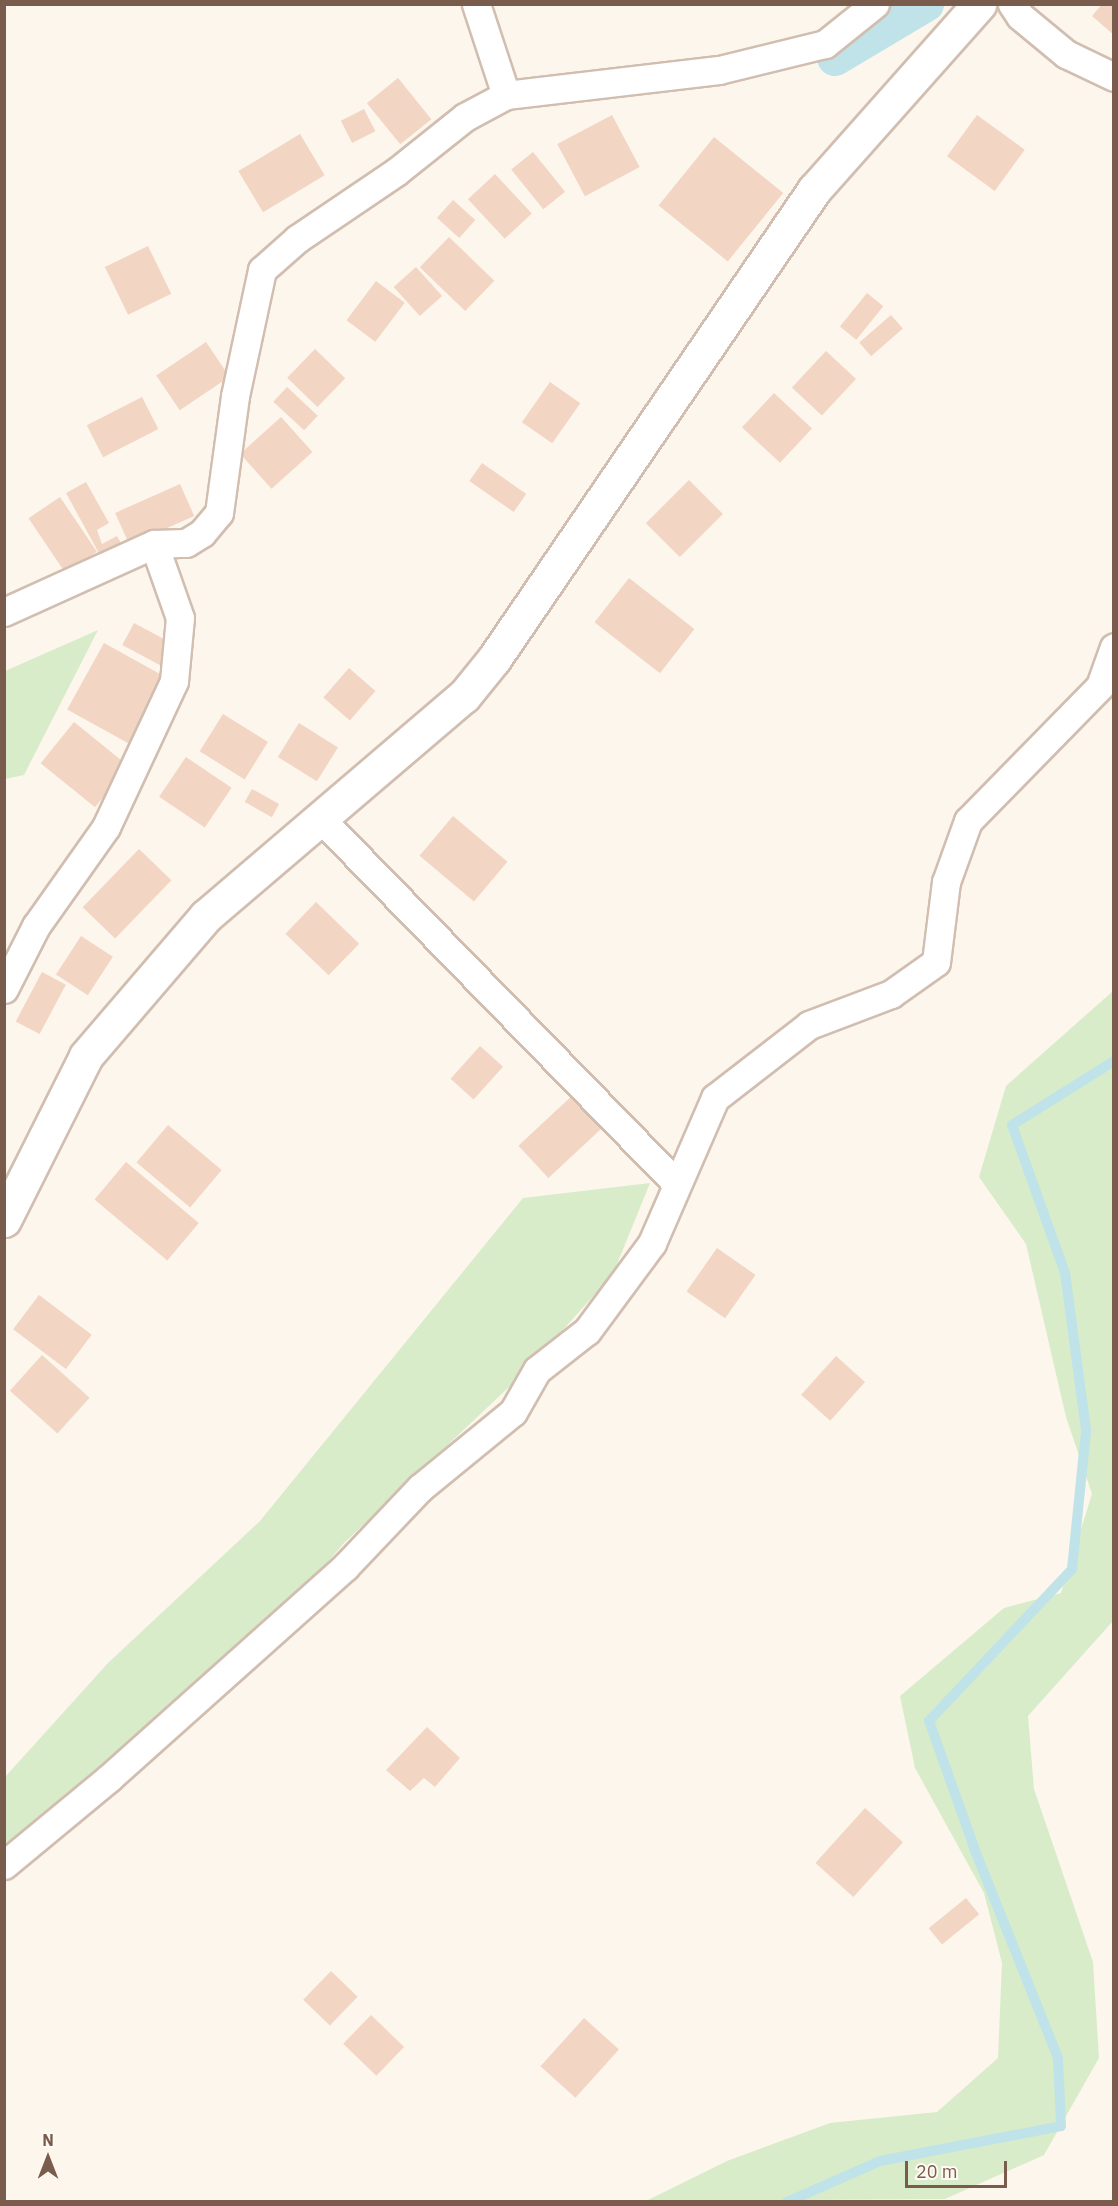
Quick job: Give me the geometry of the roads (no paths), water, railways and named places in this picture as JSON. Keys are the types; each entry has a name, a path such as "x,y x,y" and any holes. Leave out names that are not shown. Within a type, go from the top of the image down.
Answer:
{"street":[{"path":"476,4 506,95"},
{"path":"4,612 154,544 186,543 202,533 219,513 235,396 262,270 297,239 396,172 465,117 506,95 719,70 825,44 875,4"},
{"path":"4,1220 86,1056 206,916 464,696 500,649 814,190 979,4"},
{"path":"1012,4 1020,16 1066,54 1113,77"},
{"path":"4,989 36,926 106,827 174,681 180,618 154,544"},
{"path":"4,1865 109,1778 345,1567 420,1488 513,1412 537,1370 587,1331 622,1287 652,1243 676,1183 715,1098 808,1025 891,994 936,962 946,882 968,821 1100,686 1113,647"},
{"path":"320,818 676,1183"}],"waterway":[{"path":"835,58 926,4"},
{"path":"787,2202 880,2161 1061,2126 1058,2058 975,1850 929,1721 1072,1569 1086,1430 1065,1273 1012,1125 1114,1061"}]}
